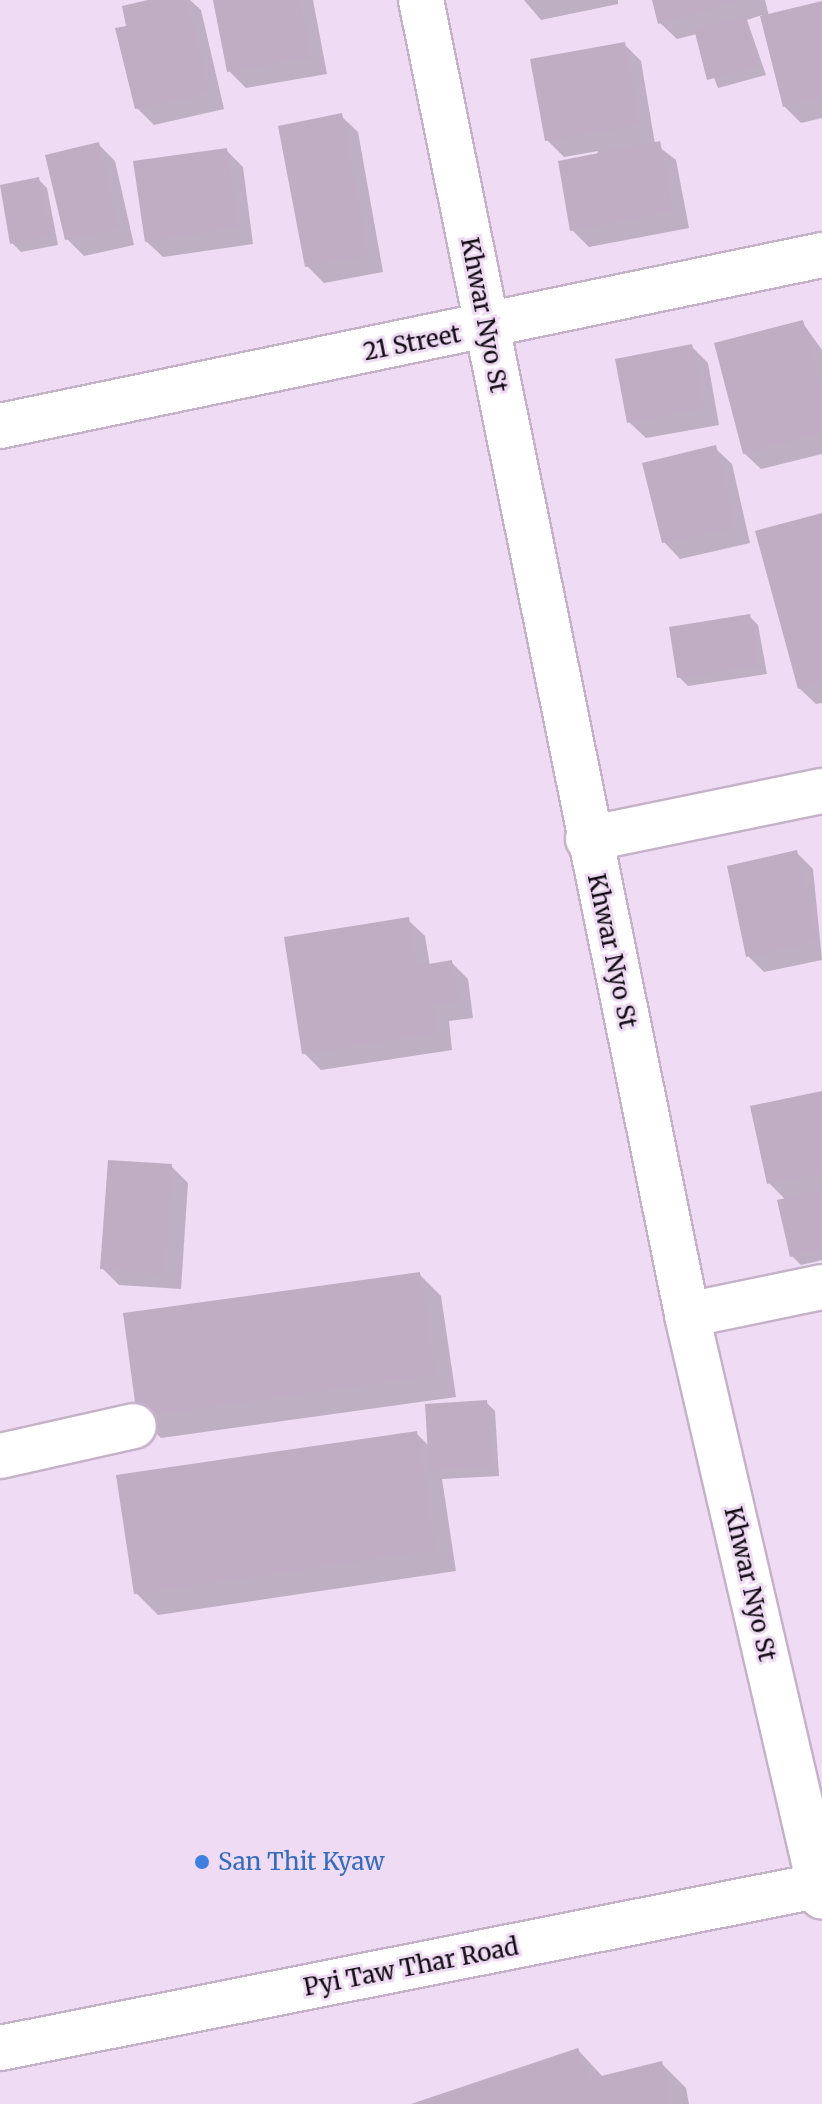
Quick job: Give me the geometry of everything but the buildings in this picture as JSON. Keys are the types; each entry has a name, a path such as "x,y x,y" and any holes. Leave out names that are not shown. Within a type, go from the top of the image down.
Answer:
{"street":[{"name":"Khwar Nyo St","path":"421,0 588,839 687,1315 821,1889"},
{"name":"21 Street","path":"0,426 487,328 822,255"},
{"path":"588,839 822,791"},
{"path":"687,1315 822,1287"},
{"path":"0,1456 134,1426"},
{"name":"Pyi Taw Thar Road","path":"0,2048 821,1889"}],"place":[{"name":"San Thit Kyaw","path":"202,1862"}]}
